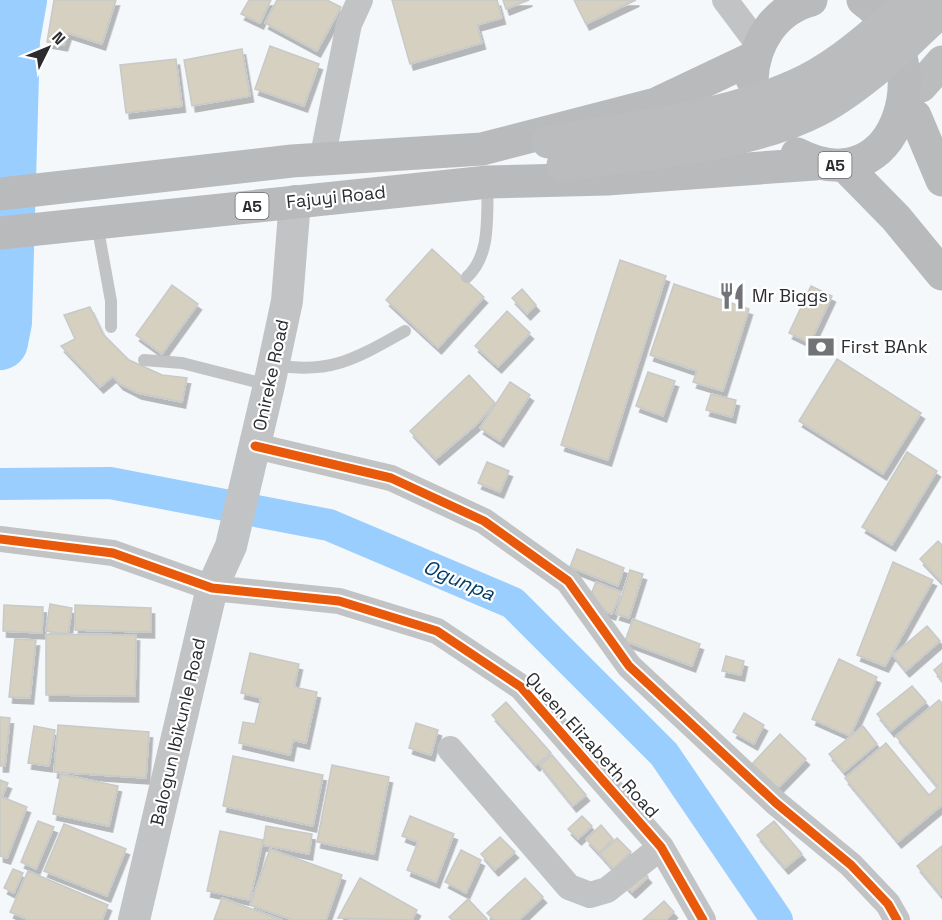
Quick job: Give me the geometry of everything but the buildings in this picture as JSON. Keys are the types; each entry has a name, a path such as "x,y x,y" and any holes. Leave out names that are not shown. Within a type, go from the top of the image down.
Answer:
{"highway":[{"path":"863,0 885,10 905,31 918,57 926,88 942,180"},
{"name":"A5","path":"802,1 776,20 756,51 751,91 762,123 784,148 830,165 896,218 942,274"},
{"name":"A5","path":"482,149 656,104 756,51"},
{"name":"A5","path":"488,182 607,179 830,165 873,158 898,141 926,88"},
{"name":"Fajuyi Road","path":"7,193 322,160 482,149"},
{"name":"Fajuyi Road","path":"8,232 488,182"}],"main road":[{"path":"556,153 670,121 748,103 795,86 834,64 913,0"},
{"path":"556,153 695,145 777,127 819,109 858,83 942,9"},
{"name":"Fajuyi Road","path":"482,149 556,153"},
{"name":"Fajuyi Road","path":"488,182 556,153"}],"street":[{"path":"322,160 349,24 360,0"},
{"path":"726,0 756,51"},
{"name":"Onireke Road","path":"231,546 287,301 295,201"},
{"path":"255,446 391,478 484,521 568,581 629,666 776,803 851,865 888,904 897,920"},
{"name":"Queen Elizabeth Road","path":"0,539 113,553 212,588 339,601 437,631 521,687 661,847 690,915"},
{"name":"Balogun Ibikunle Road","path":"134,920 212,588 231,546"},
{"path":"450,750 569,887 590,895 607,890 661,847"}],"lane":[{"path":"467,277 478,267 485,244 488,182"},
{"path":"96,222 111,301 111,327"},
{"path":"144,360 271,375 352,360 405,332"}],"waterway":[{"path":"0,342 4,322 12,39 19,0"},
{"name":"Ogunpa","path":"0,484 110,483 329,525 513,603 664,754 777,920"}],"cycle path":[{"path":"255,446 391,478 484,521 568,581 629,666 776,803 851,865 888,904 897,920"},
{"path":"0,539 113,553 212,588 339,601 437,631 521,687 661,847 703,920"}],"place":[{"name":"Mr Biggs","path":"732,296"},
{"name":"First BAnk","path":"821,347"}]}
